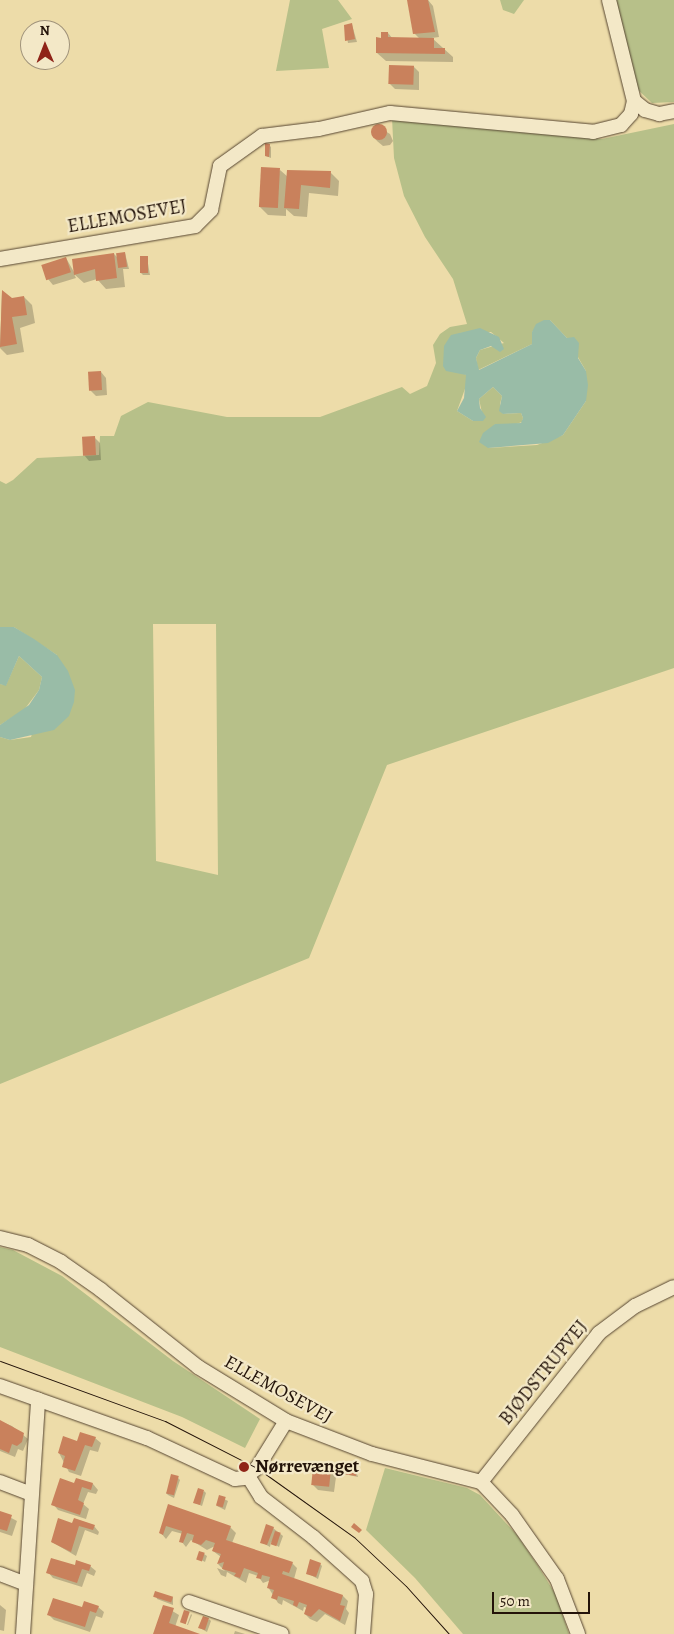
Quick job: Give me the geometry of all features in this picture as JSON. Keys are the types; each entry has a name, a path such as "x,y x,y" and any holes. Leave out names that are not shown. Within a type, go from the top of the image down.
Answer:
{"street":[{"path":"609,0 634,101 645,110 659,114 674,111"},
{"name":"ELLEMOSEVEJ","path":"0,258 195,226 211,210 220,166 262,136 327,127 390,112 524,126 608,130 621,125 631,114 634,101"},
{"name":"ELLEMOSEVEJ","path":"0,1238 28,1245 61,1262 101,1290 198,1368 286,1421 372,1454 481,1482"},
{"name":"BJØDSTRUPVEJ","path":"481,1482 599,1332 635,1306 674,1287"},
{"path":"0,1386 147,1438 230,1477 248,1476 257,1468 286,1421"},
{"path":"23,1634 38,1399"},
{"path":"248,1476 261,1498 314,1537 362,1581 366,1594 363,1634"},
{"path":"0,1482 32,1494"},
{"path":"481,1482 512,1515 557,1579 578,1634"},
{"path":"0,1574 26,1584"},
{"path":"189,1602 282,1634"}],"green space":[{"path":"290,0 338,0 352,19 322,29 329,68 276,71"},
{"path":"500,0 524,0 514,14 503,10"},
{"path":"614,0 674,0 674,102 652,103 634,86"},
{"path":"392,118 602,139 674,124 674,668 387,765 309,958 0,1084 0,737 10,740 31,737 57,655 14,627 0,627 0,481 6,484 13,480 37,458 99,455 100,436 114,436 121,416 148,402 227,417 320,417 402,387 410,394 427,386 436,363 433,345 440,334 450,327 467,324 453,279 425,237 404,196 394,158","holes":["550,320 567,338 586,371 586,401 563,435 537,445 488,448 495,424 510,426 522,422 523,418 521,413 503,414 500,404 502,396 493,387 479,399 482,413 473,421 457,411 466,386 466,375 460,371 459,333 491,332 504,343 480,350 476,358 478,370 532,344 532,332","153,624 216,624 218,875 156,861"]},
{"path":"19,656 42,677 39,690 24,710 0,725 0,684 6,685"},
{"path":"0,1247 13,1250 62,1276 173,1361 260,1419 245,1448 182,1417 0,1347"},
{"path":"385,1468 467,1488 480,1495 517,1535 538,1566 556,1595 569,1634 463,1634 415,1578 366,1530"}],"shaded area":[{"path":"544,320 550,320 567,338 574,337 579,343 578,358 586,371 588,385 586,401 563,435 548,443 488,448 479,442 483,433 495,424 521,423 523,418 521,413 503,414 499,411 502,396 493,387 479,399 480,408 486,417 483,421 473,421 457,411 464,398 466,375 446,371 443,366 444,346 451,335 480,328 499,337 504,349 500,352 491,346 480,350 476,358 479,370 532,344 532,332 536,324"},
{"path":"0,627 14,627 34,639 57,655 68,671 75,690 74,702 69,716 54,730 10,740 0,737 0,725 29,705 39,690 42,677 19,656 6,686 0,684"}],"building":[{"path":"407,0 428,0 435,32 413,34"},
{"path":"352,23 355,39 345,41 344,25"},
{"path":"381,32 388,32 388,37 434,38 434,48 445,48 445,54 376,53 376,37 381,38"},
{"path":"389,65 414,66 413,85 388,84"},
{"path":"376,124 382,124 387,129 385,138 376,140 371,135 371,129"},
{"path":"265,143 270,144 269,157 265,156"},
{"path":"261,167 280,168 278,208 259,207"},
{"path":"287,170 331,171 330,188 301,185 299,209 284,208"},
{"path":"125,252 127,267 118,268 116,253"},
{"path":"114,253 117,278 96,281 95,269 74,275 72,259"},
{"path":"140,256 148,256 148,273 140,273"},
{"path":"66,257 71,272 46,280 41,265"},
{"path":"2,290 12,298 24,296 27,315 12,317 17,344 0,347"},
{"path":"101,371 102,390 89,391 88,372"},
{"path":"95,436 96,455 83,456 82,437"},
{"path":"0,1420 24,1433 22,1442 17,1446 12,1444 9,1453 0,1449"},
{"path":"80,1432 96,1437 92,1447 85,1445 75,1471 62,1467 65,1456 58,1453 63,1436 77,1441"},
{"path":"338,1467 357,1469 356,1476 337,1473"},
{"path":"313,1468 331,1470 329,1487 311,1485"},
{"path":"171,1474 179,1476 174,1495 166,1493"},
{"path":"60,1478 74,1483 76,1478 93,1483 91,1490 82,1487 78,1500 84,1503 80,1515 51,1505"},
{"path":"198,1488 204,1490 200,1505 193,1503"},
{"path":"219,1495 226,1497 223,1508 216,1506"},
{"path":"168,1504 231,1526 226,1540 293,1562 289,1573 283,1571 282,1574 343,1595 340,1605 345,1606 340,1621 319,1609 311,1617 304,1614 307,1605 299,1602 297,1607 293,1605 294,1601 278,1596 277,1600 271,1598 274,1590 267,1588 270,1577 262,1575 261,1579 256,1578 258,1573 244,1568 240,1578 234,1576 236,1573 222,1569 224,1562 217,1564 221,1554 212,1551 215,1543 206,1540 201,1545 192,1542 194,1535 187,1533 183,1543 179,1542 182,1531 166,1526 163,1535 159,1533"},
{"path":"0,1511 12,1515 7,1531 0,1529"},
{"path":"58,1518 72,1523 74,1518 95,1525 93,1530 79,1526 71,1552 51,1542"},
{"path":"354,1523 362,1530 359,1533 351,1527"},
{"path":"266,1524 274,1527 267,1545 260,1543"},
{"path":"275,1531 281,1533 276,1546 271,1544"},
{"path":"199,1551 205,1553 202,1561 196,1560"},
{"path":"51,1558 75,1565 76,1560 91,1565 89,1571 82,1569 77,1583 46,1573"},
{"path":"310,1559 321,1563 316,1577 306,1574"},
{"path":"155,1591 173,1597 171,1603 153,1597"},
{"path":"53,1598 82,1607 84,1601 99,1606 96,1613 90,1611 85,1627 47,1615"},
{"path":"163,1605 174,1608 169,1623 200,1634 153,1634"},
{"path":"184,1610 190,1612 186,1624 180,1622"},
{"path":"203,1616 209,1618 205,1630 198,1628"}],"tram line":[{"path":"0,1361 165,1421 257,1468 355,1538 406,1586 449,1634"}],"place":[{"name":"Nørrevænget","path":"244,1467"}]}
